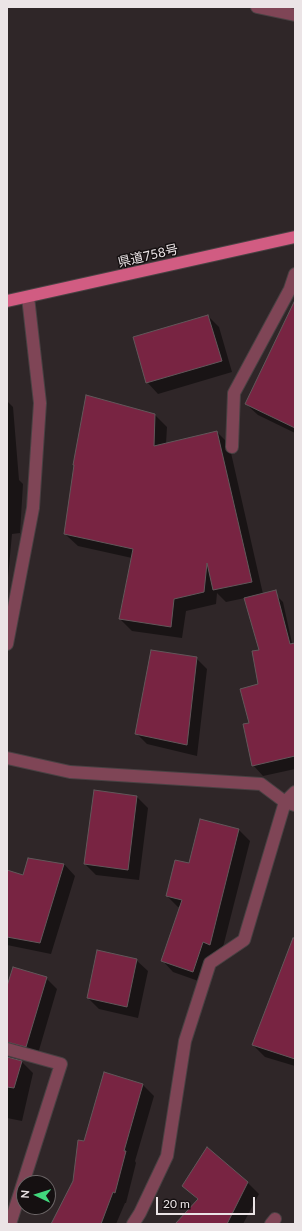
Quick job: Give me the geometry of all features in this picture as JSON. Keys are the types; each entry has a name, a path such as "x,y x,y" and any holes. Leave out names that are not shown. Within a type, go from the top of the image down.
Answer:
{"main road":[{"name":"県道758号","path":"7,301 295,238"}],"street":[{"path":"257,7 295,15"},
{"path":"232,447 234,393 290,289 295,274"},
{"path":"7,644 33,508 40,403 28,297"},
{"path":"7,758 70,772 261,784 290,804"},
{"path":"133,1224 140,1213 167,1156 185,1041 210,963 244,940 295,792"},
{"path":"7,1049 60,1064 10,1224"}],"building":[{"path":"295,300 295,428 245,404"},
{"path":"208,315 222,361 146,383 133,337"},
{"path":"86,395 155,414 154,446 217,431 252,582 213,590 207,563 204,592 174,599 171,627 119,619 133,549 64,534 73,465"},
{"path":"276,590 290,644 295,643 295,756 252,766 243,724 249,723 240,689 258,684 252,651 259,650 244,598"},
{"path":"151,650 197,657 187,745 135,734"},
{"path":"94,790 137,796 128,870 84,864"},
{"path":"200,819 239,829 210,945 203,942 193,972 161,961 182,900 166,896 175,860 189,863"},
{"path":"28,858 64,864 40,943 7,937 7,870 23,875"},
{"path":"293,938 295,938 295,1059 252,1045"},
{"path":"97,950 137,959 127,1007 87,998"},
{"path":"13,967 47,977 26,1047 7,1042 7,986"},
{"path":"7,1057 22,1061 14,1088 7,1087"},
{"path":"104,1072 143,1084 124,1151 126,1151 115,1193 113,1192 101,1224 51,1224 73,1181 78,1140 84,1141"},
{"path":"207,1147 248,1182 227,1224 175,1224 198,1199 182,1186"}]}
